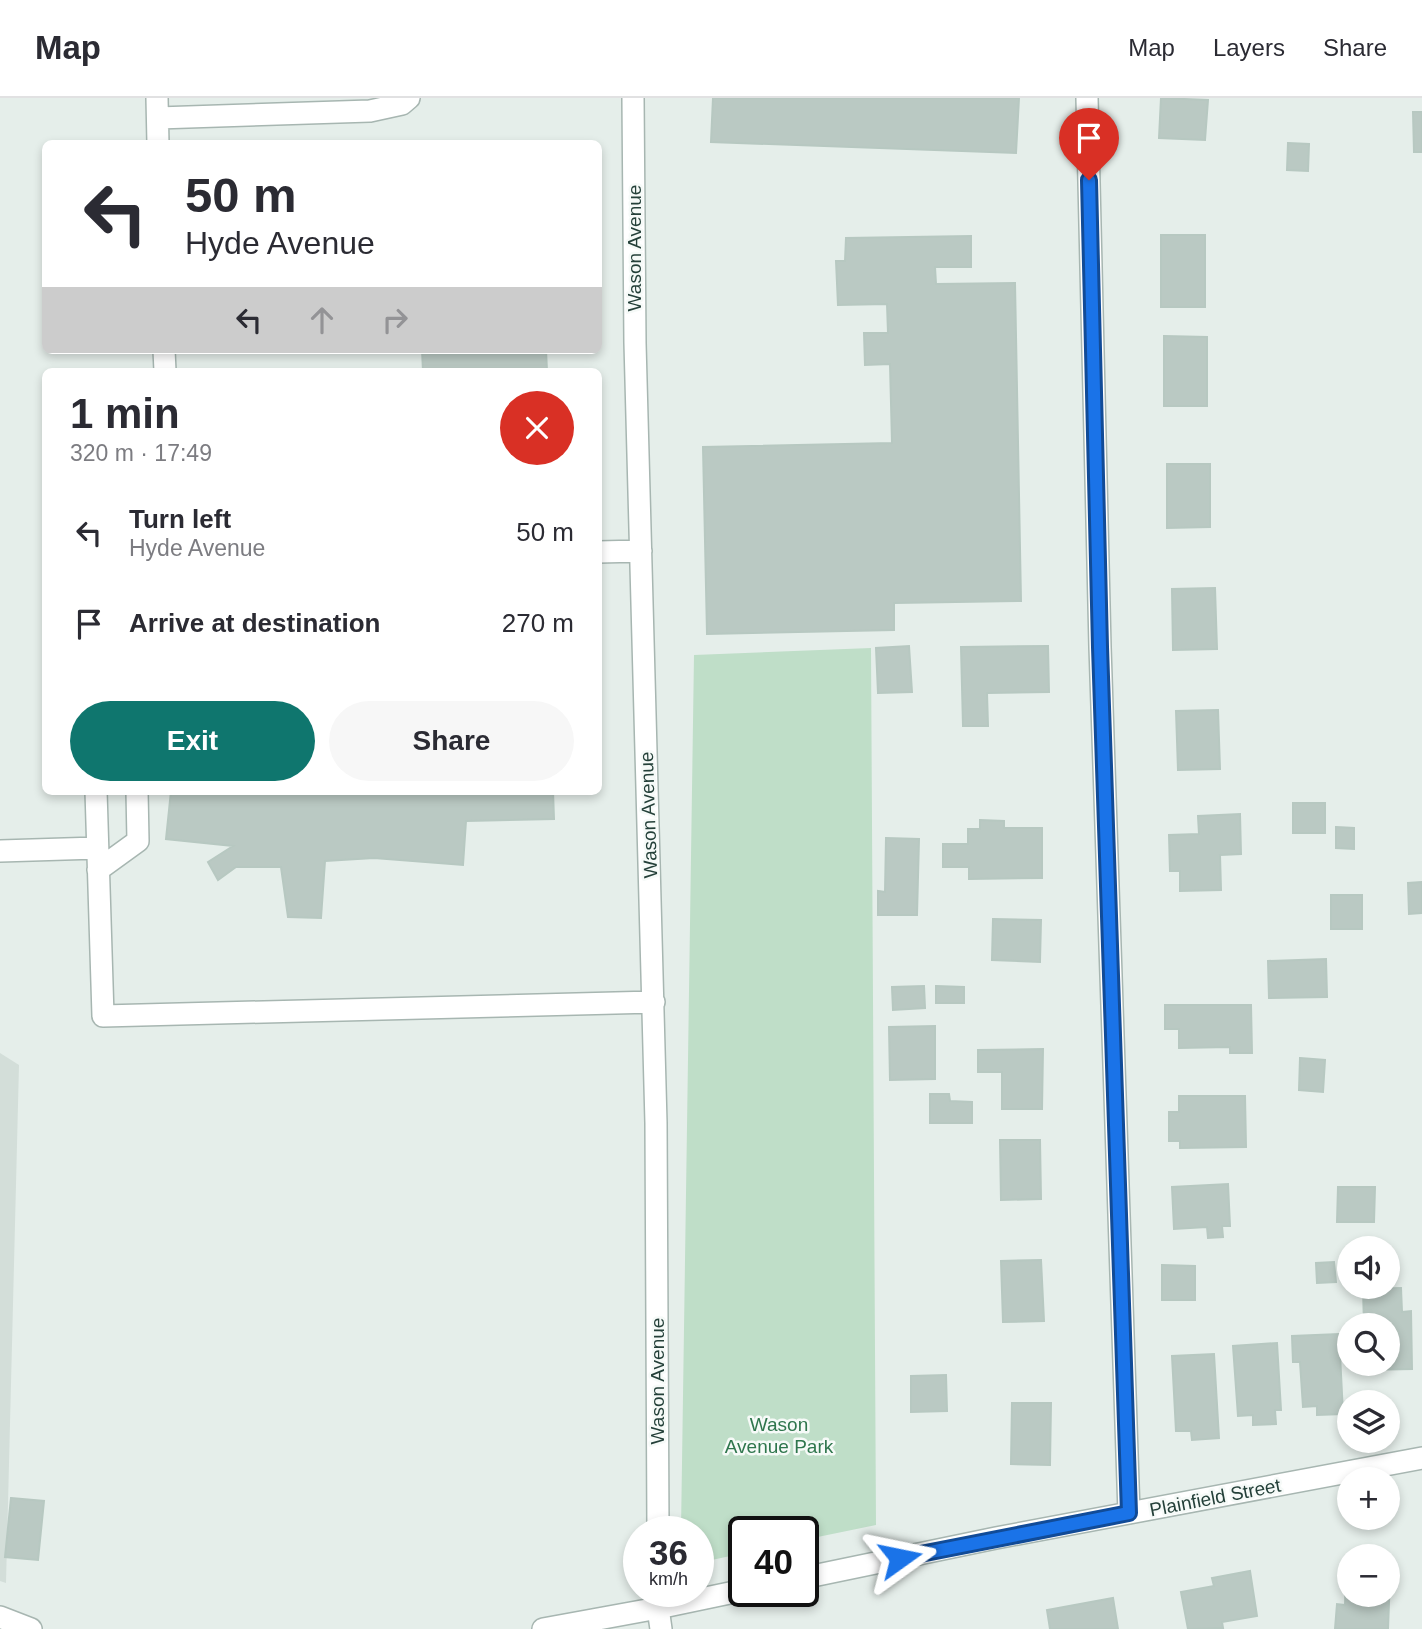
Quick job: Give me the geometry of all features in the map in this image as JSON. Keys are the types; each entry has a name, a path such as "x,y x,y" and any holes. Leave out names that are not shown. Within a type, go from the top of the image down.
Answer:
{"street":[{"path":"158,140 157,108 370,111 402,104 408,98"},
{"name":"Wason Avenue","path":"633,98 635,343 654,1002 657,1516"},
{"path":"1087,98 1101,661 1129,1513"},
{"path":"602,552 641,551"},
{"path":"96,795 103,1016 654,1002"},
{"path":"98,870 138,841 137,795"},
{"path":"0,851 97,848"},
{"name":"Plainfield Street","path":"819,1575 996,1538 1422,1458"},
{"path":"543,1629 659,1609 728,1594"},
{"path":"0,1617 31,1629"}],"shaded area":[{"path":"0,1053 19,1065 6,1583 0,1581"}],"green space":[{"name":"Wason Avenue Park","path":"871,648 876,1525 819,1537 819,1516 728,1516 728,1556 714,1560 714,1516 681,1516 694,655"}],"building":[{"path":"713,98 1019,98 1016,153 711,142"},
{"path":"1161,98 1208,100 1205,140 1159,138"},
{"path":"1413,112 1422,112 1422,152 1414,152"},
{"path":"1288,143 1309,144 1308,171 1287,170"},
{"path":"1161,235 1205,235 1205,307 1161,307"},
{"path":"971,236 971,267 935,267 936,284 1015,283 1021,601 894,603 894,630 707,634 703,447 892,443 890,364 865,365 864,333 888,333 887,304 838,305 836,261 845,261 846,238"},
{"path":"1164,336 1207,337 1207,406 1164,406"},
{"path":"422,354 546,354 547,368 423,368"},
{"path":"1167,464 1210,464 1210,527 1167,528"},
{"path":"1215,588 1217,649 1173,650 1172,589"},
{"path":"909,646 912,692 878,693 876,648"},
{"path":"1048,646 1049,692 987,693 988,726 963,726 961,647"},
{"path":"1218,710 1220,769 1178,770 1176,711"},
{"path":"171,795 553,795 554,819 466,821 463,865 374,858 325,861 321,918 288,917 281,867 236,867 218,880 208,862 233,846 166,839"},
{"path":"1293,803 1325,803 1325,833 1293,833"},
{"path":"1240,814 1241,854 1220,855 1221,890 1180,891 1180,871 1170,871 1169,835 1199,834 1198,816"},
{"path":"980,820 1004,821 1004,828 1042,828 1042,878 969,879 969,867 943,867 943,844 968,844 968,829 980,829"},
{"path":"1336,827 1354,828 1354,849 1336,848"},
{"path":"886,838 919,839 917,915 878,915 878,891 885,892"},
{"path":"1422,882 1422,913 1409,914 1408,883"},
{"path":"1331,895 1362,895 1362,929 1331,929"},
{"path":"993,919 1041,920 1040,962 992,960"},
{"path":"1326,959 1327,997 1269,998 1268,961"},
{"path":"924,986 925,1008 893,1010 892,987"},
{"path":"936,986 964,987 964,1003 936,1003"},
{"path":"1165,1005 1251,1005 1252,1053 1230,1053 1230,1047 1179,1048 1179,1029 1165,1029"},
{"path":"935,1026 935,1079 890,1080 889,1027"},
{"path":"1043,1049 1042,1109 1002,1109 1002,1072 978,1072 978,1050"},
{"path":"1300,1058 1325,1060 1323,1092 1299,1090"},
{"path":"930,1094 949,1094 950,1101 972,1102 972,1123 930,1123"},
{"path":"1179,1096 1245,1096 1246,1147 1180,1148 1180,1141 1169,1141 1169,1112 1179,1112"},
{"path":"1000,1140 1040,1140 1041,1199 1001,1200"},
{"path":"1228,1184 1230,1226 1222,1226 1223,1237 1208,1238 1207,1227 1174,1229 1172,1187"},
{"path":"1338,1187 1375,1187 1374,1222 1337,1222"},
{"path":"1041,1260 1044,1321 1003,1322 1001,1261"},
{"path":"1334,1262 1336,1282 1317,1283 1316,1263"},
{"path":"1162,1265 1195,1266 1195,1300 1162,1300"},
{"path":"1400,1288 1402,1312 1411,1311 1412,1369 1400,1369 1400,1313 1364,1313 1363,1299 1400,1299"},
{"path":"1337,1334 1337,1376 1341,1376 1342,1390 1337,1390 1337,1414 1317,1415 1317,1406 1303,1407 1300,1362 1293,1362 1292,1336"},
{"path":"1277,1343 1281,1410 1275,1410 1276,1424 1253,1425 1253,1415 1238,1416 1233,1346"},
{"path":"1214,1354 1219,1438 1192,1440 1191,1431 1176,1431 1172,1356"},
{"path":"946,1375 947,1411 911,1412 911,1376"},
{"path":"1012,1403 1051,1403 1050,1465 1011,1464"},
{"path":"11,1498 44,1501 38,1560 5,1557"},
{"path":"1250,1571 1257,1616 1222,1622 1223,1628 1188,1629 1181,1592 1214,1586 1212,1578"},
{"path":"1113,1598 1118,1629 1050,1629 1047,1610"},
{"path":"1337,1604 1337,1607 1389,1607 1388,1629 1335,1629"}],"route":[{"path":"900,1558 1129,1513 1100,647 1089,180"}]}
